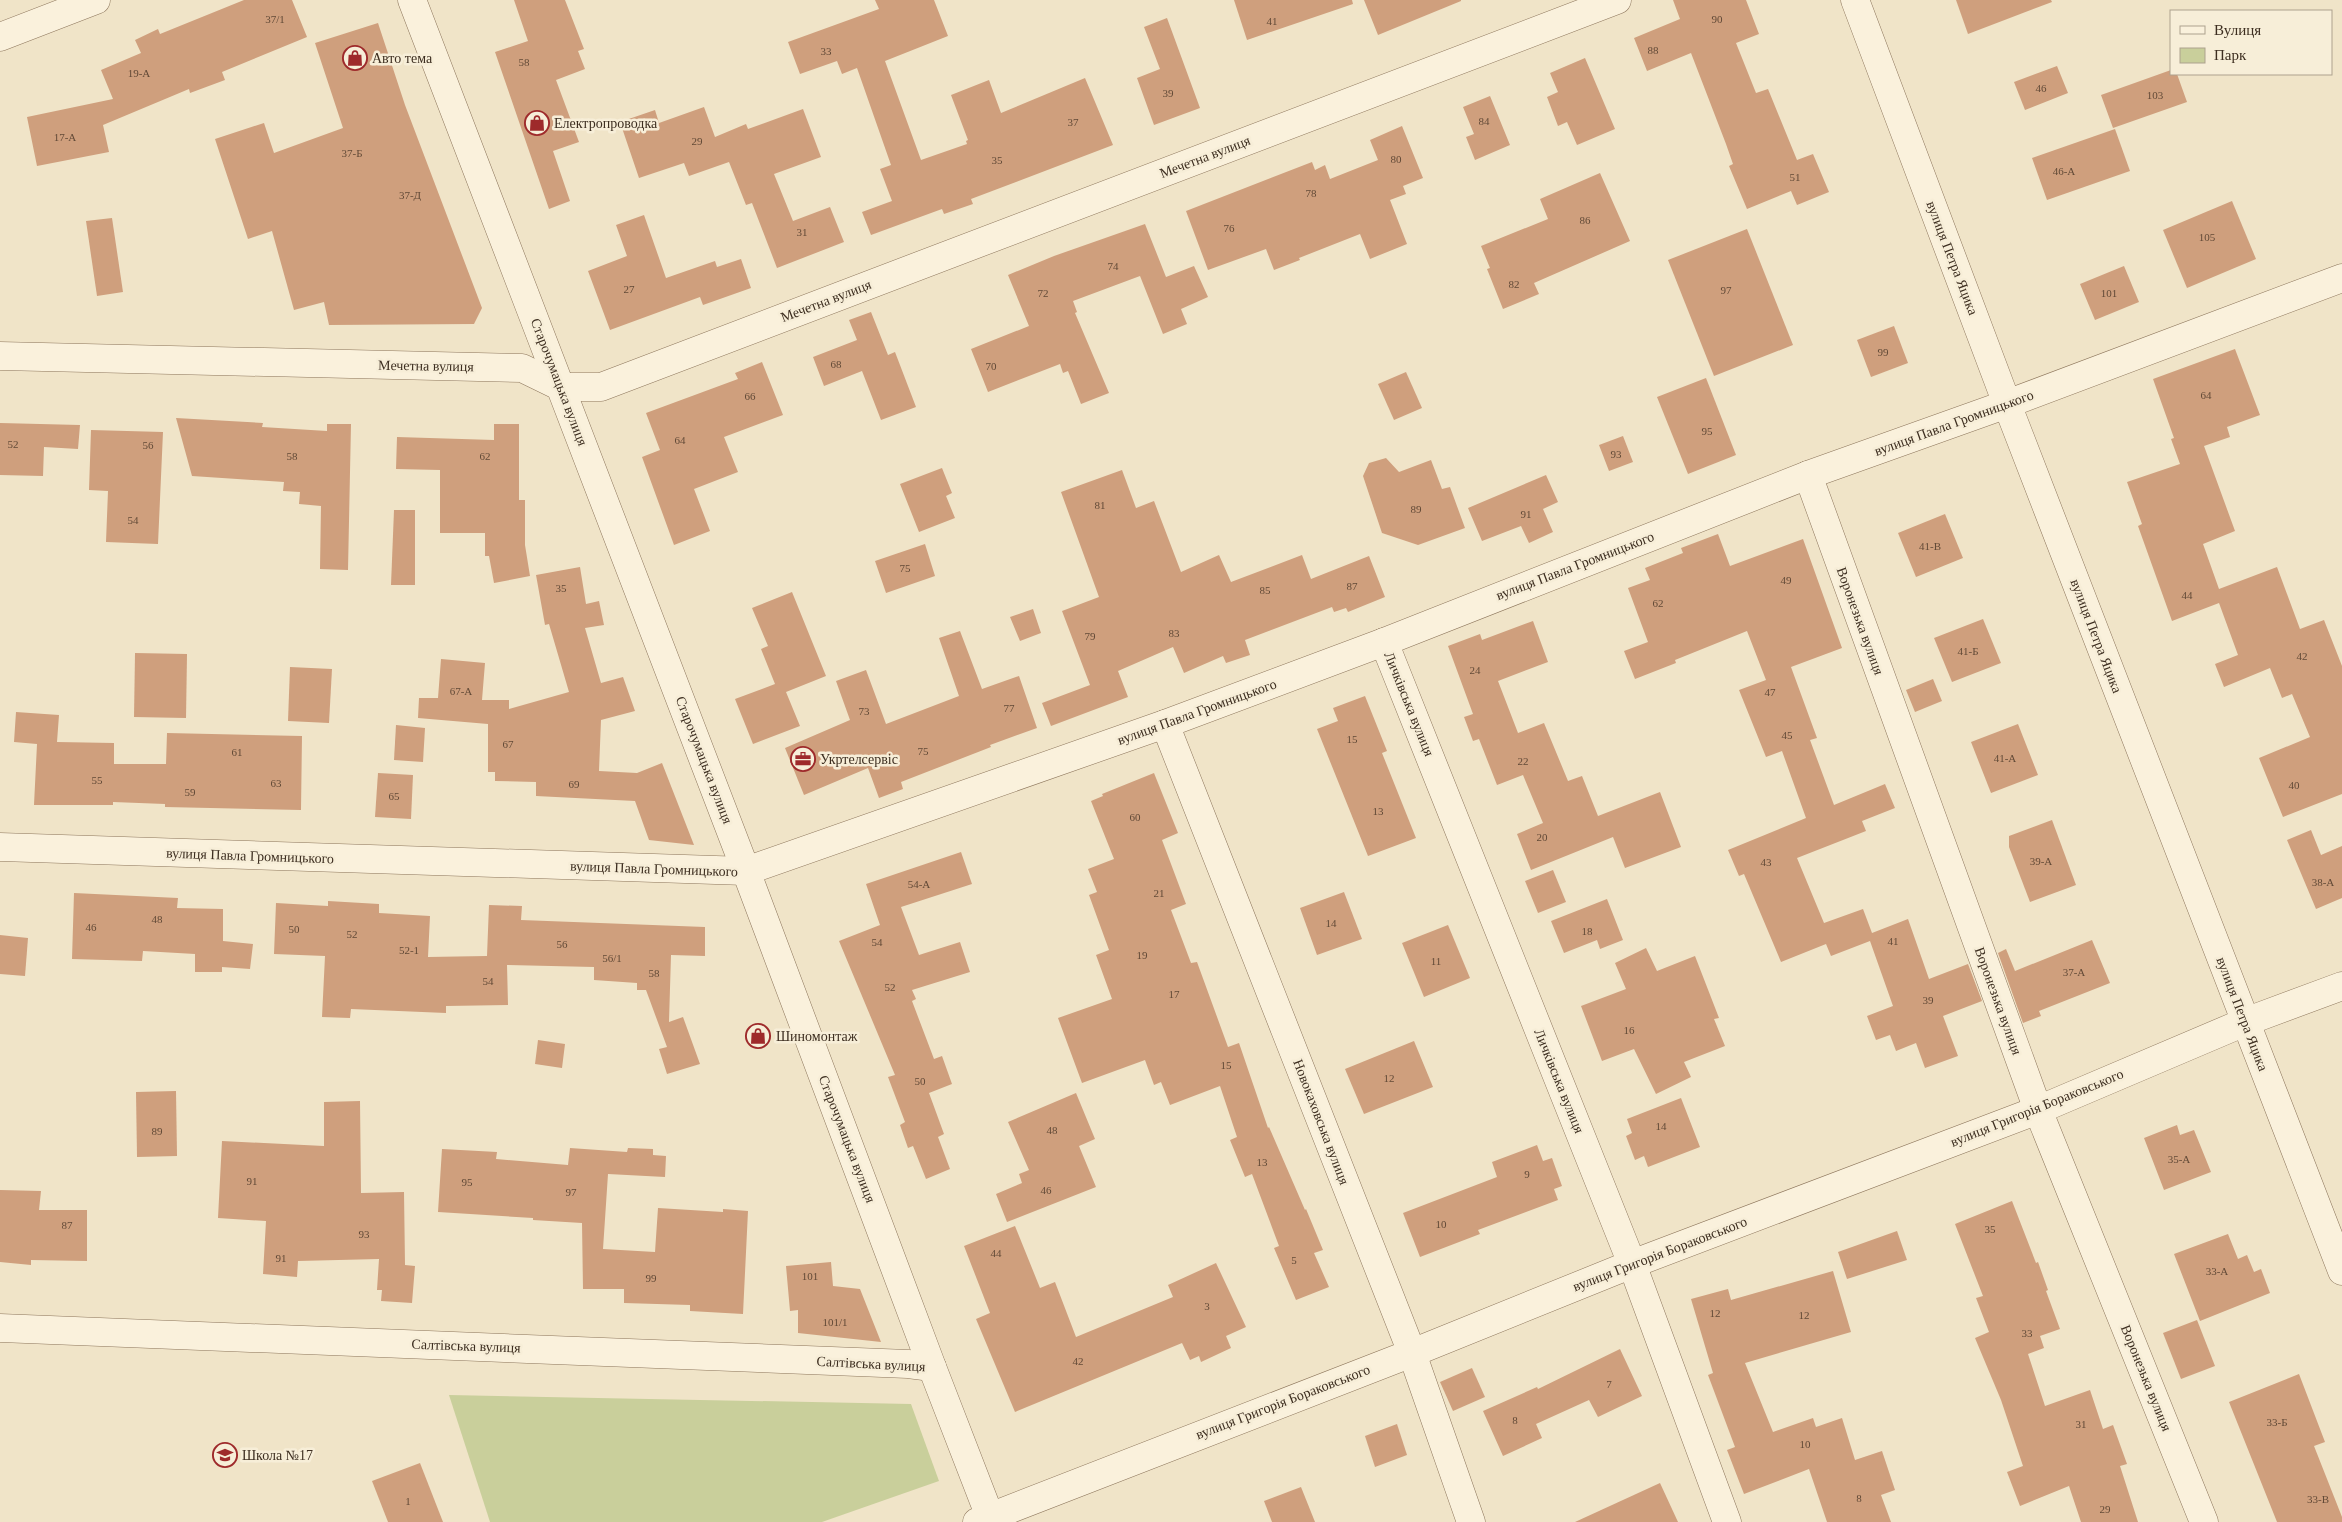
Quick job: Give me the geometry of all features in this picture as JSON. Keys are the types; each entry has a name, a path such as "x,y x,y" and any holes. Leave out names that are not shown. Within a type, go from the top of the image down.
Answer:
{"street":[{"path":"0,37 96,0"},
{"name":"Старочумацька вулиця","path":"412,0 746,871 932,1367 987,1520"},
{"name":"Мечетна вулиця","path":"0,356 522,368 561,387 600,387 1618,0"},
{"name":"вулиця Петра Яцика","path":"1855,0 2007,404 2342,1271"},
{"name":"вулиця Павла Громницького","path":"0,847 746,871 1165,724 1384,642 1808,475 2007,404 2342,278"},
{"name":"Воронезька вулиця","path":"1808,475 2038,1110 2204,1522"},
{"name":"Личківська вулиця","path":"1384,642 1632,1264 1727,1522"},
{"name":"Новокаховська вулиця","path":"1165,724 1412,1353 1471,1522"},
{"name":"вулиця Григорія Бораковського","path":"987,1520 1412,1353 1632,1264 2038,1110 2245,1022 2342,986"},
{"name":"Салтівська вулиця","path":"0,1328 908,1364 932,1367"}],"green space":[{"path":"449,1395 911,1404 939,1481 822,1522 490,1522"}],"building":[{"path":"244,0 292,0 307,37 222,72 225,80 190,93 189,89 103,125 109,152 37,166 27,117 113,99 101,70 141,53 135,40 158,29 160,34"},
{"path":"514,0 565,0 584,49 578,51 585,69 556,80 579,142 553,151 570,201 549,209 495,52 528,41"},
{"path":"875,0 934,0 948,36 885,61 921,160 967,144 966,141 968,140 951,95 989,80 1001,113 1085,78 1113,145 971,199 973,204 944,214 942,209 871,235 862,212 892,201 880,169 891,165 857,68 842,74 837,61 800,74 788,42 879,9"},
{"path":"1234,0 1352,0 1353,4 1247,40"},
{"path":"1364,0 1461,0 1461,1 1378,35"},
{"path":"1673,0 1746,0 1759,34 1736,43 1756,93 1768,89 1797,160 1813,154 1829,192 1797,205 1791,191 1747,209 1729,166 1733,164 1691,53 1647,71 1634,38 1680,19"},
{"path":"1956,0 2051,0 2052,2 1968,34"},
{"path":"1167,18 1200,108 1154,125 1137,78 1160,69 1144,27"},
{"path":"378,23 405,105 482,308 474,324 329,325 324,302 294,310 272,231 248,239 215,139 264,123 274,153 343,128 315,43"},
{"path":"1585,58 1615,129 1577,145 1567,122 1558,126 1547,97 1558,92 1550,73"},
{"path":"2057,66 2068,93 2025,110 2014,82"},
{"path":"2170,70 2170,75 2177,75 2187,102 2113,128 2101,95"},
{"path":"1490,96 1510,145 1475,160 1466,137 1474,134 1463,107"},
{"path":"704,107 715,137 746,124 748,129 803,109 821,157 774,174 793,221 830,207 844,242 777,268 752,203 746,205 729,162 689,176 684,163 639,178 620,122 655,110 659,123"},
{"path":"1402,126 1423,178 1403,186 1406,194 1390,200 1407,244 1370,259 1360,234 1274,270 1266,249 1208,270 1186,211 1312,162 1315,170 1325,165 1330,179 1378,160 1370,140"},
{"path":"2115,129 2130,171 2047,200 2032,158"},
{"path":"1600,173 1630,241 1534,283 1539,294 1503,309 1487,269 1490,268 1481,246 1548,219 1540,199"},
{"path":"2232,201 2256,259 2187,288 2163,230"},
{"path":"644,215 666,278 715,261 717,267 741,259 751,288 703,305 700,297 610,330 588,271 627,256 616,225"},
{"path":"112,218 123,292 97,296 86,221"},
{"path":"1145,224 1166,277 1194,266 1208,297 1181,309 1187,324 1163,334 1140,276 1073,301 1077,312 1075,313 1109,393 1081,404 1068,371 1063,373 1060,364 988,392 971,349 1029,326 1008,275 1054,256"},
{"path":"1747,229 1793,345 1714,376 1668,260"},
{"path":"2124,266 2139,302 2095,320 2080,284"},
{"path":"871,312 888,355 895,352 916,407 881,420 862,371 824,386 813,357 857,340 849,320"},
{"path":"1894,326 1908,363 1871,377 1857,340"},
{"path":"2235,349 2260,415 2227,427 2230,437 2204,446 2235,531 2203,544 2219,589 2277,567 2300,629 2324,620 2342,666 2342,794 2283,817 2259,758 2310,737 2292,694 2282,698 2270,668 2224,687 2215,664 2238,655 2219,603 2172,621 2138,526 2142,524 2127,482 2180,464 2171,439 2174,438 2153,379"},
{"path":"762,362 783,415 724,437 738,472 694,489 710,531 674,545 642,457 660,450 646,413 738,379 735,373"},
{"path":"1406,372 1422,408 1394,420 1378,384"},
{"path":"1706,378 1736,455 1688,474 1657,397"},
{"path":"176,418 263,423 262,427 327,431 327,424 351,424 348,570 320,569 321,506 299,504 300,492 283,491 284,482 192,476"},
{"path":"0,423 80,425 78,449 44,447 43,476 0,475"},
{"path":"494,424 519,424 519,500 525,500 525,545 530,576 494,583 489,556 485,556 485,533 440,533 440,470 396,469 397,437 494,440"},
{"path":"91,430 163,432 158,544 106,542 108,491 89,490"},
{"path":"1623,436 1633,462 1609,471 1599,445"},
{"path":"1386,458 1399,472 1431,460 1442,489 1450,487 1465,528 1418,545 1382,533 1363,476 1369,463"},
{"path":"942,468 952,493 946,496 955,518 919,532 900,484"},
{"path":"1122,470 1136,508 1154,501 1181,572 1219,555 1231,582 1302,555 1311,579 1369,556 1385,597 1348,612 1346,608 1334,612 1332,607 1245,640 1250,655 1226,663 1223,656 1184,673 1173,647 1118,671 1128,697 1051,726 1042,703 1090,685 1062,611 1099,597 1061,492"},
{"path":"1546,475 1558,502 1543,509 1553,532 1529,543 1521,526 1482,541 1468,508"},
{"path":"394,510 415,510 415,585 391,585"},
{"path":"1945,514 1963,558 1916,577 1898,533"},
{"path":"1718,534 1730,566 1803,539 1842,648 1791,667 1817,738 1810,740 1834,805 1885,784 1895,808 1862,821 1866,831 1797,858 1824,923 1863,909 1872,933 1908,919 1929,979 1968,964 1982,1001 1943,1016 1958,1056 1925,1068 1916,1043 1896,1051 1890,1035 1876,1040 1867,1016 1893,1006 1870,941 1831,956 1826,944 1781,962 1744,874 1739,876 1728,850 1806,818 1782,751 1766,757 1739,690 1766,680 1747,631 1675,660 1676,663 1635,679 1624,651 1648,642 1628,588 1650,580 1645,568 1683,553 1681,548"},
{"path":"925,544 935,576 886,593 875,561"},
{"path":"580,567 586,604 599,601 604,625 585,628 601,683 623,677 635,711 601,720 599,771 637,773 662,763 694,845 649,840 635,801 536,796 536,782 495,781 495,772 488,772 488,724 418,718 419,698 438,698 441,659 485,663 482,700 509,700 509,709 569,692 549,624 545,625 536,575"},
{"path":"792,592 826,676 786,692 800,726 753,744 735,699 775,684 761,649 768,646 752,608"},
{"path":"1033,609 1041,633 1020,641 1010,617"},
{"path":"1983,619 2001,663 1952,682 1934,638"},
{"path":"1533,621 1548,662 1498,681 1518,733 1544,723 1568,781 1582,776 1598,816 1660,792 1681,847 1625,868 1613,837 1531,870 1517,834 1543,823 1523,775 1497,785 1479,739 1473,741 1464,717 1473,714 1448,646 1480,634 1482,640"},
{"path":"960,631 982,689 1019,676 1037,728 990,745 991,747 901,782 903,789 879,798 868,768 804,795 785,748 850,720 836,681 866,670 886,724 959,696 939,638"},
{"path":"135,653 187,654 186,718 134,717"},
{"path":"290,667 332,669 329,723 288,721"},
{"path":"1933,679 1942,701 1915,712 1906,690"},
{"path":"1365,696 1387,751 1382,753 1416,838 1368,856 1317,729 1338,721 1333,708"},
{"path":"16,712 59,715 57,742 114,743 114,764 166,764 167,733 302,736 301,810 165,807 165,804 113,802 113,805 34,805 37,744 14,742"},
{"path":"2018,724 2038,775 1991,793 1971,742"},
{"path":"396,725 425,728 423,762 394,760"},
{"path":"378,773 413,775 411,819 375,817"},
{"path":"1154,773 1178,833 1162,840 1186,904 1171,910 1191,963 1197,962 1228,1047 1239,1043 1268,1128 1323,1250 1314,1253 1329,1287 1296,1300 1274,1248 1279,1246 1252,1174 1245,1177 1230,1140 1237,1137 1220,1086 1170,1105 1161,1082 1154,1085 1145,1060 1082,1083 1058,1018 1112,999 1096,955 1109,950 1089,895 1097,892 1088,869 1114,859 1091,801 1103,796 1102,794"},
{"path":"2052,820 2076,885 2030,902 2009,847 2009,836"},
{"path":"2311,830 2321,855 2342,846 2342,898 2316,909 2287,840"},
{"path":"961,852 972,884 901,907 919,955 960,942 970,972 912,990 916,999 912,1001 934,1059 942,1056 952,1084 929,1093 944,1134 938,1137 950,1169 926,1179 913,1146 908,1148 900,1125 905,1122 888,1077 895,1075 839,941 880,925 866,884"},
{"path":"1553,870 1566,902 1538,913 1525,881"},
{"path":"1344,892 1362,939 1317,955 1300,908"},
{"path":"74,893 178,898 177,908 223,909 223,941 253,944 250,969 222,967 222,972 195,972 195,954 143,951 142,961 72,959"},
{"path":"1607,899 1623,940 1600,949 1597,940 1564,953 1551,921"},
{"path":"328,901 379,904 379,913 430,916 428,957 487,956 489,905 522,906 521,920 705,927 705,956 671,955 669,1022 683,1017 700,1064 667,1074 659,1049 667,1047 646,990 637,990 637,983 594,980 594,967 507,965 508,1005 446,1006 446,1013 351,1009 350,1018 322,1017 325,956 274,954 276,903 328,906"},
{"path":"1448,925 1470,978 1424,997 1402,943"},
{"path":"0,935 28,938 25,976 0,974"},
{"path":"2092,940 2110,983 2039,1011 2041,1016 2023,1023 1998,953 2006,949 2015,971"},
{"path":"1646,948 1657,971 1695,956 1719,1018 1714,1019 1725,1046 1684,1062 1691,1077 1656,1094 1634,1049 1602,1061 1581,1006 1626,989 1615,963"},
{"path":"538,1040 565,1044 562,1068 535,1064"},
{"path":"1414,1041 1433,1087 1364,1114 1345,1069"},
{"path":"176,1091 177,1156 137,1157 136,1092"},
{"path":"1076,1093 1095,1139 1079,1146 1096,1187 1007,1222 996,1194 1022,1183 1019,1174 1029,1170 1008,1122"},
{"path":"1681,1098 1700,1147 1648,1167 1644,1156 1635,1160 1626,1136 1632,1133 1627,1119"},
{"path":"360,1101 361,1193 404,1192 405,1265 415,1266 412,1303 381,1301 382,1290 377,1290 379,1259 298,1261 297,1277 263,1274 266,1221 218,1218 222,1141 324,1146 324,1102"},
{"path":"2177,1125 2180,1135 2194,1130 2211,1172 2164,1190 2144,1138"},
{"path":"1537,1145 1543,1161 1552,1158 1562,1186 1554,1189 1558,1200 1478,1230 1480,1234 1420,1257 1403,1213 1497,1177 1492,1162"},
{"path":"570,1148 627,1152 628,1148 653,1149 653,1155 666,1156 665,1177 608,1174 603,1249 655,1252 658,1208 723,1212 723,1209 748,1211 743,1314 690,1311 690,1305 624,1303 624,1289 583,1289 582,1223 438,1212 442,1149 497,1152 496,1159 568,1165"},
{"path":"0,1190 41,1191 39,1210 87,1210 87,1261 31,1260 31,1265 0,1262"},
{"path":"2012,1201 2036,1263 2038,1262 2060,1329 2040,1336 2044,1348 2028,1354 2045,1406 2090,1390 2103,1429 2113,1425 2127,1464 2120,1466 2138,1522 2081,1522 2069,1486 2020,1506 2007,1472 2023,1466 2001,1400 1975,1338 1989,1332 1976,1298 1983,1296 1955,1224"},
{"path":"1015,1226 1040,1288 1055,1282 1076,1337 1173,1297 1168,1285 1216,1263 1246,1327 1226,1336 1231,1348 1201,1362 1199,1356 1190,1360 1182,1343 1015,1412 976,1319 990,1313 964,1246"},
{"path":"1897,1231 1907,1260 1847,1279 1838,1252"},
{"path":"2228,1234 2238,1259 2247,1255 2254,1272 2261,1269 2270,1293 2200,1321 2174,1254"},
{"path":"831,1262 833,1286 860,1289 881,1342 798,1333 798,1310 790,1311 786,1266"},
{"path":"1833,1271 1851,1332 1745,1363 1773,1432 1813,1418 1816,1427 1842,1418 1855,1460 1882,1451 1895,1490 1881,1495 1891,1522 1827,1522 1809,1469 1744,1494 1727,1450 1735,1447 1708,1375 1713,1373 1691,1299 1728,1289 1731,1300"},
{"path":"2197,1320 2215,1366 2181,1379 2163,1333"},
{"path":"1620,1349 1642,1396 1598,1417 1589,1400 1536,1424 1542,1438 1503,1456 1483,1411 1537,1387 1538,1389"},
{"path":"1472,1368 1485,1397 1453,1411 1440,1382"},
{"path":"2299,1374 2325,1442 2314,1446 2342,1517 2342,1522 2277,1522 2229,1402"},
{"path":"1397,1424 1407,1455 1375,1467 1365,1436"},
{"path":"420,1463 443,1522 388,1522 372,1481"},
{"path":"1660,1483 1678,1522 1575,1522"},
{"path":"1301,1487 1315,1522 1272,1522 1264,1501"}],"place":[{"name":"Авто тема","path":"355,58"},
{"name":"Електропроводка","path":"537,123"},
{"name":"Укртелсервіс","path":"803,759"},
{"name":"Шиномонтаж","path":"758,1036"},
{"name":"Школа №17","path":"225,1455"}]}
